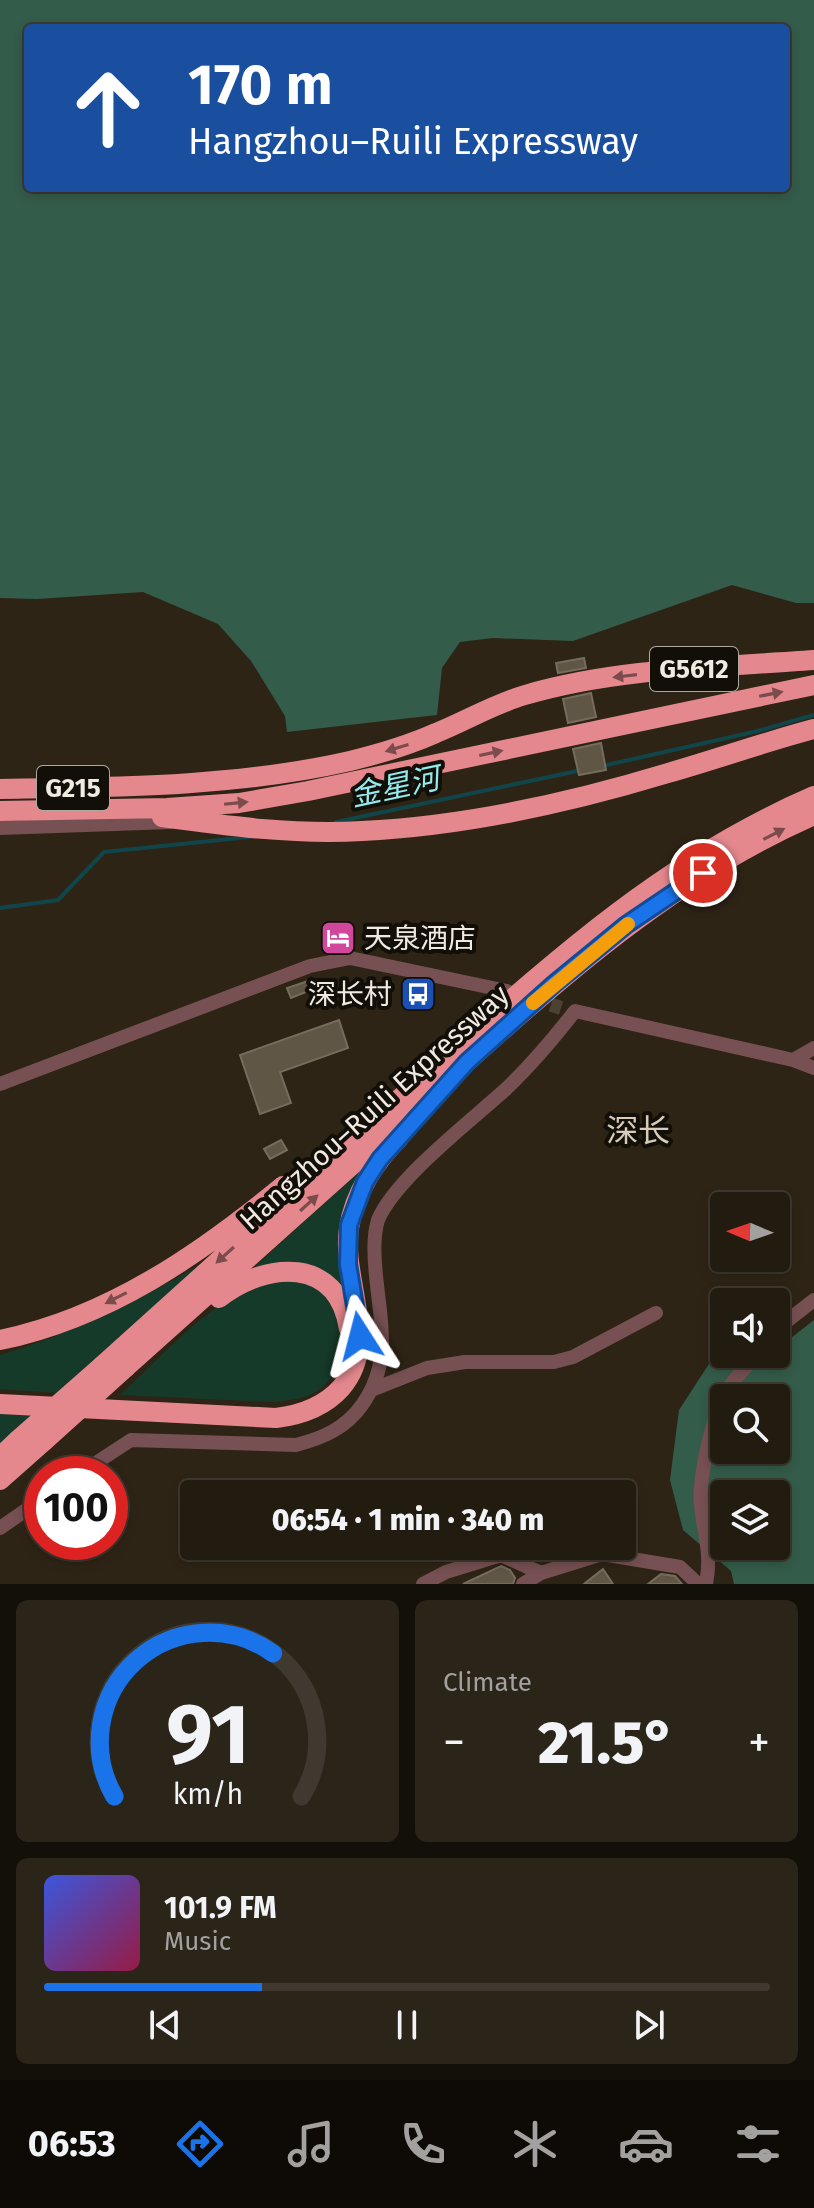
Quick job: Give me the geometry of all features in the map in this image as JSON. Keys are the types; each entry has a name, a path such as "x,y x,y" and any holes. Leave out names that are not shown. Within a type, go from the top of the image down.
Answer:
{"highway":[{"name":"G5612","path":"146,787 242,779 349,761 399,748 526,695 575,684 662,672 814,660"},
{"name":"G5612","path":"102,809 239,803 308,791 814,685"},
{"name":"G215","path":"0,811 102,809 188,821 309,832 396,829 480,818 609,790 814,729"},
{"name":"G215","path":"0,789 146,787"},
{"path":"100,788 102,809"},
{"name":"Hangzhou–Ruili Expressway","path":"0,1457 546,968 616,911 721,842 814,796"},
{"name":"Hangzhou–Ruili Expressway","path":"0,1480 577,964 651,907 729,857 814,815"},
{"path":"0,1404 276,1418 303,1413 326,1401 345,1384 359,1349 359,1321 347,1245 355,1205 380,1159 467,1062"},
{"path":"0,1340 71,1319 153,1279 225,1232 408,1091"},
{"path":"0,1395 265,1408 290,1406 312,1398 337,1378 347,1358 349,1325 335,1295 319,1281 287,1271 266,1273 231,1289 126,1367"}],"street":[{"path":"0,828 102,827 188,821"},
{"path":"0,1084 310,966 350,958 507,991"},
{"path":"107,1456 131,1440 296,1445 313,1441 342,1426 357,1412 374,1389 381,1369 381,1324 374,1248 378,1220 416,1170 509,1086 568,1009 793,1060 814,1068"},
{"path":"793,1060 814,1048"},
{"path":"790,1321 814,1300"},
{"path":"374,1389 427,1368 465,1362 563,1360 656,1313"},
{"path":"706,1584 709,1547 700,1482 721,1402 745,1368"},
{"path":"0,1528 24,1511"},
{"path":"523,1584 541,1573 602,1554 680,1567 698,1584"},
{"path":"423,1584 446,1572 501,1555 541,1573"}],"green space":[{"path":"0,0 814,0 814,603 796,603 732,585 573,641 493,638 460,642 442,668 437,715 287,732 285,716 251,661 218,624 143,592 37,599 0,598"},
{"path":"358,1173 361,1175 346,1297 325,1278 250,1271"},
{"path":"202,1263 57,1393 0,1389 0,1355 104,1315"},
{"path":"273,1278 305,1283 320,1291 339,1317 342,1350 338,1366 330,1380 317,1391 275,1402 120,1395 210,1312 230,1298"},
{"path":"814,1320 814,1584 734,1584 731,1571 718,1560 790,1560 790,1480 710,1480 710,1553 683,1530 670,1480 679,1410 709,1364 710,1368 790,1368 790,1339"},
{"path":"0,1413 39,1415 0,1449"}],"building":[{"path":"584,658 586,668 558,673 556,663"},
{"path":"591,693 596,717 568,723 563,699"},
{"path":"601,743 606,770 579,775 573,749"},
{"path":"308,981 311,990 291,998 287,988"},
{"path":"339,1020 348,1048 280,1072 291,1103 260,1114 240,1055"},
{"path":"281,1140 287,1150 270,1159 264,1149"},
{"path":"501,1566 510,1570 515,1578 513,1584 463,1584"},
{"path":"603,1569 613,1584 584,1584"},
{"path":"661,1574 675,1576 682,1584 648,1584"}],"waterway":[{"name":"金星河","path":"602,766 758,731 814,715"},
{"name":"金星河","path":"336,822 582,770"},
{"name":"金星河","path":"0,908 58,900 104,852 249,837"}],"tunnel":[{"path":"531,998 561,1008"}],"slow traffic":[{"path":"533,1003 628,924"}],"place":[{"name":"天泉酒店","path":"338,938"},
{"name":"深长村","path":"418,994"}],"district":[{"name":"深长","path":"638,1131"}],"route":[{"path":"360,1336 348,1264 349,1225 365,1182 380,1159 467,1062 554,984 626,925 703,873"}]}
